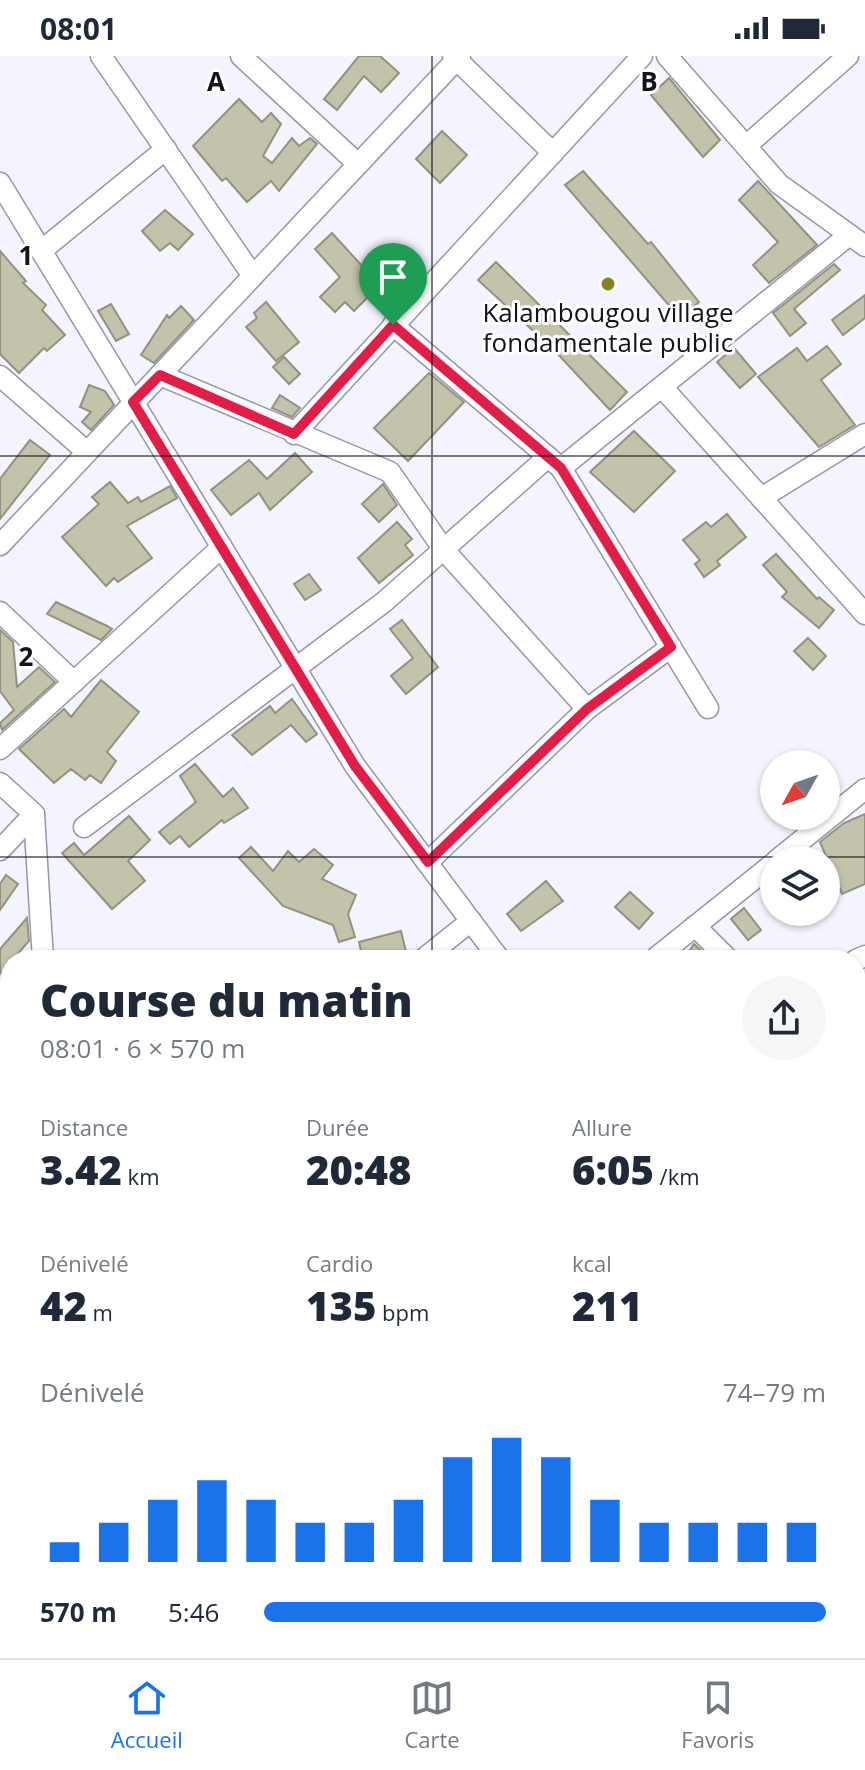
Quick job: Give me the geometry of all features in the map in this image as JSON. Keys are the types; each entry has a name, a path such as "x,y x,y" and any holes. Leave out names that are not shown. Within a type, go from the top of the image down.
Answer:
{"street":[{"path":"101,56 253,276"},
{"path":"241,56 358,164"},
{"path":"294,434 642,56"},
{"path":"84,827 384,602 554,463 662,387 857,241 779,184 667,56"},
{"path":"746,146 848,56"},
{"path":"0,545 457,57 553,153"},
{"path":"41,251 166,149"},
{"path":"0,183 355,766 493,950"},
{"path":"393,325 554,463 708,708"},
{"path":"160,375 390,472 444,550 587,709"},
{"path":"0,376 87,452"},
{"path":"662,387 865,614"},
{"path":"761,498 865,434"},
{"path":"0,749 222,547"},
{"path":"0,612 74,682"},
{"path":"428,862 587,709 671,647"},
{"path":"0,783 34,814 42,950"},
{"path":"795,846 865,789"},
{"path":"0,850 34,814"},
{"path":"665,950 760,874"},
{"path":"435,950 471,921"},
{"path":"695,926 719,950"}],"building":[{"path":"359,56 380,56 399,73 381,92 364,76 337,110 324,99"},
{"path":"669,78 720,140 703,157 651,95"},
{"path":"239,99 262,122 271,113 281,124 263,156 272,163 292,138 299,146 310,138 317,144 279,191 271,181 247,202 226,178 222,181 193,146"},
{"path":"442,131 467,155 440,183 416,159"},
{"path":"583,171 648,244 651,242 699,302 680,318 565,185"},
{"path":"758,181 817,245 769,283 753,265 778,242 739,200"},
{"path":"165,210 193,234 178,250 170,243 160,251 142,231"},
{"path":"332,233 363,267 368,263 375,270 387,258 400,271 386,285 400,300 387,313 370,295 354,311 345,302 335,312 320,297 340,277 315,249"},
{"path":"0,251 26,281 23,283 46,305 42,310 65,335 47,351 44,348 19,373 0,354"},
{"path":"496,262 627,392 610,410 555,351 478,280"},
{"path":"834,264 840,270 794,309 806,323 790,336 773,313"},
{"path":"865,295 865,318 843,335 832,320"},
{"path":"266,302 299,342 276,361 246,327 257,318 254,313"},
{"path":"111,304 129,334 116,341 98,311"},
{"path":"181,306 194,320 154,363 141,355 167,315 169,318"},
{"path":"827,346 841,364 821,380 855,425 819,447 758,377 797,348 807,361"},
{"path":"734,348 756,374 740,388 717,362"},
{"path":"284,357 300,374 289,384 273,367"},
{"path":"429,373 464,402 408,461 374,428"},
{"path":"89,385 105,391 114,405 91,430 82,422 91,412 80,407"},
{"path":"280,395 300,408 292,417 272,408"},
{"path":"634,431 675,471 634,512 590,472"},
{"path":"30,440 50,455 0,519 0,479"},
{"path":"295,453 312,472 270,510 259,493 231,515 211,490 249,460 267,479"},
{"path":"110,482 128,503 138,497 141,502 170,486 177,498 127,526 152,558 118,582 114,578 106,586 62,537 99,504 92,497"},
{"path":"383,484 397,505 379,522 362,504"},
{"path":"727,514 746,537 717,561 720,565 704,577 695,564 700,560 683,540 706,522 711,527"},
{"path":"397,522 412,539 405,545 413,555 379,583 358,558"},
{"path":"776,554 817,599 819,597 834,610 819,628 782,597 787,592 763,565"},
{"path":"309,574 321,590 305,600 294,584"},
{"path":"56,602 112,629 101,640 47,614"},
{"path":"402,620 438,667 406,694 391,676 413,658 390,629"},
{"path":"0,630 13,642 17,687 39,667 55,682 2,730 0,723 14,710 0,691"},
{"path":"808,638 826,656 813,670 794,651"},
{"path":"101,680 139,712 107,752 116,761 101,783 90,775 85,780 71,769 54,783 19,749 64,709 71,717"},
{"path":"292,699 317,734 306,742 291,725 252,755 232,735 270,706 275,713"},
{"path":"195,764 223,797 233,788 248,808 224,823 222,820 189,847 180,836 170,844 159,832 196,802 180,776"},
{"path":"865,814 865,884 842,894 840,846 822,846 820,842 835,830 840,830 844,823"},
{"path":"129,816 150,840 128,861 145,881 112,909 62,853 74,843 84,855"},
{"path":"251,847 273,871 288,851 299,862 314,849 333,865 322,879 356,895 348,914 355,937 339,942 333,925 283,906 239,858"},
{"path":"6,875 18,884 0,910 0,884"},
{"path":"546,881 563,901 521,931 507,914"},
{"path":"630,892 653,913 639,929 615,907"},
{"path":"744,908 761,930 748,940 731,919"},
{"path":"27,918 29,941 21,950 0,949"},
{"path":"401,931 406,950 361,950 359,942"}],"place":[{"name":"Kalambougou village fondamentale public","path":"608,284"}],"route":[{"path":"393,325 561,468 671,647 587,709 428,862 355,766 133,402 160,375 294,434 393,325"}]}
